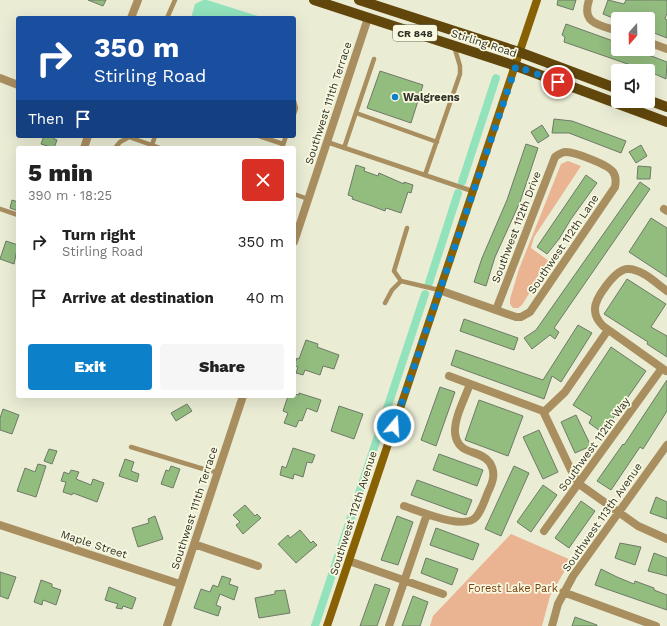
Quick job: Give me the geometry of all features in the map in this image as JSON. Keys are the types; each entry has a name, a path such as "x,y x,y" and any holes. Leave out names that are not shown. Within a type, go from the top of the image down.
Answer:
{"main road":[{"name":"Stirling Road","path":"314,0 516,66 667,122"},
{"name":"Stirling Road","path":"359,0 519,52 611,86"},
{"path":"655,103 667,107"}],"street":[{"path":"132,16 138,0"},
{"name":"Southwest 112th Avenue","path":"327,626 537,0"},
{"path":"588,0 586,10 587,16 593,22 611,28"},
{"name":"Southwest 111th Terrace","path":"296,236 368,18"},
{"path":"655,45 667,49"},
{"path":"0,78 16,83"},
{"name":"Southwest 112th Lane","path":"496,310 521,317 530,312 612,191 615,178 613,172 605,165 570,152 560,154"},
{"name":"Southwest 112th Drive","path":"496,310 509,272 536,208 553,161 560,154"},
{"path":"665,370 599,322 595,312 595,304 613,276 622,270 632,269 639,272 667,291"},
{"path":"439,290 496,310"},
{"path":"543,411 565,392 608,330"},
{"name":"Southwest 112th Way","path":"544,531 665,370"},
{"path":"449,376 543,411 571,470 580,484 646,531 667,539"},
{"path":"404,506 458,522 469,522 476,516 493,482 494,473 490,462 479,455 463,449 458,443 455,433 456,422 470,384"},
{"name":"Southwest 111th Terrace","path":"166,626 242,398"},
{"name":"Southwest 113th Avenue","path":"552,626 563,592 667,445"},
{"path":"389,626 427,514"},
{"name":"Maple Street","path":"0,525 180,584"},
{"path":"194,544 258,566"},
{"path":"349,561 444,594"},
{"path":"563,592 656,626"}],"lane":[{"path":"168,16 175,0"},
{"path":"425,175 455,87 460,66 454,46"},
{"path":"344,148 374,60"},
{"path":"356,113 436,142"},
{"path":"117,146 127,138"},
{"path":"132,138 152,145 154,138"},
{"path":"264,138 282,146"},
{"path":"327,142 472,191"},
{"path":"296,195 308,198"},
{"path":"0,208 16,214"},
{"path":"407,228 394,271 401,281 439,290"},
{"path":"385,303 392,290 401,281"},
{"path":"131,447 210,471 218,472"}],"green space":[{"path":"568,161 581,166 534,237 531,248 549,261 522,305 518,308 513,308 510,304 510,299 519,269 561,164"},
{"name":"Forest Lake Park","path":"511,534 571,560 550,596 542,626 430,626 433,616"}],"shaded area":[{"path":"203,0 207,0 258,16 192,16 195,4"}],"building":[{"path":"88,0 106,0 103,6"},
{"path":"558,0 576,0 573,10 557,5"},
{"path":"608,0 624,4 626,0 667,0 667,13 665,19 667,20 667,38 655,33 655,12 611,12 611,17 603,14"},
{"path":"566,24 611,40 611,56 651,56 667,62 666,79 655,74 655,64 628,64 564,42 565,37 562,35"},
{"name":"Walgreens","path":"380,71 423,85 411,123 367,108"},
{"path":"554,119 572,121 626,141 621,153 569,133 552,133"},
{"path":"542,125 549,136 538,143 531,132"},
{"path":"43,138 54,138 57,140 55,146 41,144"},
{"path":"526,144 538,148 520,202 495,257 486,286 474,282 482,258 507,200"},
{"path":"641,145 647,156 636,163 629,152"},
{"path":"356,165 365,168 364,171 378,176 379,173 404,184 404,182 413,185 411,193 408,192 401,213 386,208 385,211 352,199 353,197 348,195"},
{"path":"638,166 651,167 650,179 637,179"},
{"path":"586,175 597,183 547,254 537,247"},
{"path":"640,182 650,189 554,328 559,332 555,339 550,335 532,349 524,338 536,330"},
{"path":"12,200 16,201 16,210 10,208"},
{"path":"651,218 667,228 667,277 629,252"},
{"path":"6,241 16,244 14,264 0,259"},
{"path":"627,279 666,304 651,327 667,336 667,357 647,344 648,342 604,314"},
{"path":"464,319 518,338 514,350 460,331"},
{"path":"578,325 592,333 561,382 552,376 544,399 451,365 456,350 543,380"},
{"path":"306,340 318,344 317,347 339,355 334,369 323,366 320,375 305,370 303,375 296,373 298,367 296,366 296,361 297,358 299,359"},
{"path":"611,347 646,371 603,433 589,423 592,417 573,405"},
{"path":"667,380 667,411 643,449 640,447 611,490 597,481 623,444 624,445"},
{"path":"440,387 455,392 436,446 421,440"},
{"path":"299,393 321,400 317,412 307,408 302,421 299,420 296,427 284,423 288,413 283,411 287,398 296,398 296,394 299,395"},
{"path":"479,400 523,416 508,456 465,440"},
{"path":"187,404 192,411 176,421 171,413"},
{"path":"339,406 363,414 354,439 331,431"},
{"path":"3,409 19,415 12,434 0,430 0,418"},
{"path":"576,415 591,446 575,453 561,422"},
{"path":"539,430 558,472 543,479 523,437"},
{"path":"293,448 315,455 312,463 307,462 303,477 294,474 293,479 280,475 282,466 286,468"},
{"path":"49,449 57,451 52,464 44,461"},
{"path":"439,454 483,470 477,486 433,470"},
{"path":"125,459 134,462 131,471 139,474 137,482 119,476"},
{"path":"38,464 46,466 36,497 17,491 25,468 35,472"},
{"path":"171,466 180,469 173,488 161,484 166,470 169,471"},
{"path":"514,466 529,473 501,536 485,529"},
{"path":"71,470 79,472 76,479 91,485 93,479 104,483 97,502 73,493 72,495 63,492 66,482 61,481 64,472 69,474"},
{"path":"417,480 472,500 466,515 411,495"},
{"path":"543,485 557,495 531,532 517,522"},
{"path":"656,497 667,502 667,519 650,513"},
{"path":"581,501 595,511 569,548 555,538"},
{"path":"245,505 255,516 257,514 261,518 243,534 236,525 240,522 233,515"},
{"path":"155,516 163,539 138,547 132,528 149,523 148,519"},
{"path":"397,516 413,522 398,565 381,560"},
{"path":"436,528 479,544 473,560 430,545"},
{"path":"300,530 311,543 313,541 317,545 296,563 278,544 288,535 290,538"},
{"path":"620,543 641,547 635,565 615,558"},
{"path":"654,553 667,558 667,576 648,571"},
{"path":"426,558 458,569 452,585 421,573"},
{"path":"601,569 634,584 635,581 654,588 654,590 667,595 667,610 595,585"},
{"path":"0,572 16,577 8,599 0,596"},
{"path":"222,576 231,579 229,584 238,587 234,600 220,594 216,605 221,607 218,616 194,608 201,589 210,592 213,585 218,587"},
{"path":"41,580 52,584 52,587 61,590 56,605 43,600 42,605 34,602"},
{"path":"375,584 390,589 377,626 360,626"},
{"path":"109,587 136,598 132,609 123,606 122,609 116,608 118,604 105,600"},
{"path":"285,590 290,613 259,618 255,598 275,594 275,591"},
{"path":"413,596 428,602 420,626 402,626"},
{"path":"575,617 597,625 597,626 572,626"}],"waterway":[{"path":"462,182 496,78"},
{"path":"429,283 458,193"},
{"path":"315,626 425,294"}],"place":[{"name":"Walgreens","path":"395,97"}],"route":[{"path":"394,426 472,191 516,66 558,82"}]}
